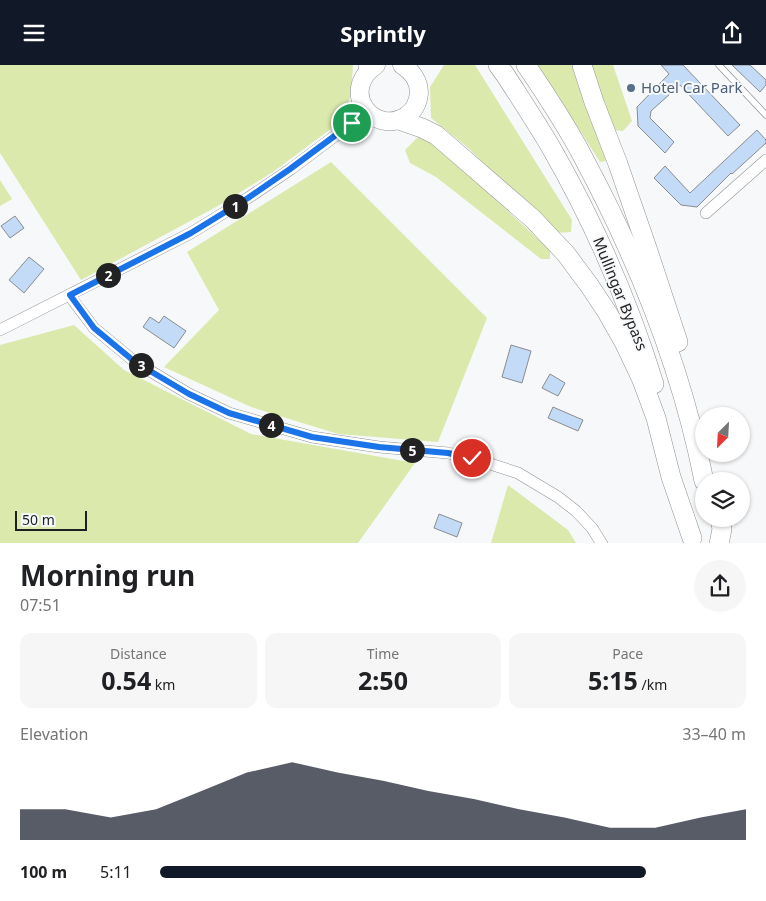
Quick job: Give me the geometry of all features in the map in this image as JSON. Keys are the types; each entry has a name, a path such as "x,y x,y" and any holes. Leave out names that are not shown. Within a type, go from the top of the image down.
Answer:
{"highway":[{"name":"Mullingar Bypass","path":"498,65 552,149 589,218 618,283 645,354 669,432 692,541"},
{"name":"Mullingar Bypass","path":"526,65 584,157 620,230 666,342 688,411 702,472"},
{"path":"582,65 670,318 689,376 696,407"},
{"path":"400,120 436,135 533,219 566,254 589,285 607,312 642,380 656,418 671,477 692,541"},
{"path":"714,527 718,543"},
{"path":"718,543 722,527"}],"main road":[{"path":"371,67 363,77 360,86 359,95 362,104 367,113 373,117 391,122 400,120 415,108 419,89 410,67"}],"street":[{"path":"0,330 191,233 269,183 367,113"},
{"path":"706,213 766,160"},
{"path":"70,295 94,328 135,362 189,394 229,413 312,437 379,447 448,453 472,458 518,473 558,497 576,511 592,528 602,543"}],"lane":[{"path":"719,65 766,115"}],"green space":[{"path":"0,65 353,65 351,93 346,113 332,128 273,172 216,207 81,280 0,153"},
{"path":"444,65 475,65 572,220 571,232 555,233 467,147 431,118 430,87"},
{"path":"537,65 572,65 606,161 600,162"},
{"path":"590,65 613,65 632,121 623,131 613,130"},
{"path":"419,136 434,143 550,250 550,259 541,259 436,177 410,163 405,150"},
{"path":"331,162 487,318 438,442 338,434 251,407 164,367 219,310 187,252"},
{"path":"0,180 12,199 0,206"},
{"path":"74,325 124,370 251,434 415,463 358,543 0,543 0,345"},
{"path":"508,485 568,530 576,543 491,543"}],"building":[{"path":"661,65 683,65 740,125 728,136 680,85 651,111 650,118 674,142 665,153 638,126 637,107 669,74"},
{"path":"732,65 750,65 766,80 766,85 760,92"},
{"path":"757,130 766,140 766,143 731,173 697,207 681,205 654,178 665,166 690,193"},
{"path":"15,216 24,228 10,238 1,226"},
{"path":"29,257 44,269 24,293 9,280"},
{"path":"164,316 186,331 174,348 143,327 150,317 159,323"},
{"path":"511,345 531,351 522,383 502,377"},
{"path":"550,374 565,383 558,396 542,388"},
{"path":"553,407 583,420 578,431 548,418"},
{"path":"439,514 462,523 457,537 434,528"}],"place":[{"name":"Hotel Car Park","path":"631,88"}],"route":[{"path":"352,123 248,198 191,233 70,295 94,328 135,362 189,394 229,413 312,437 379,447 448,453 472,458"}]}
